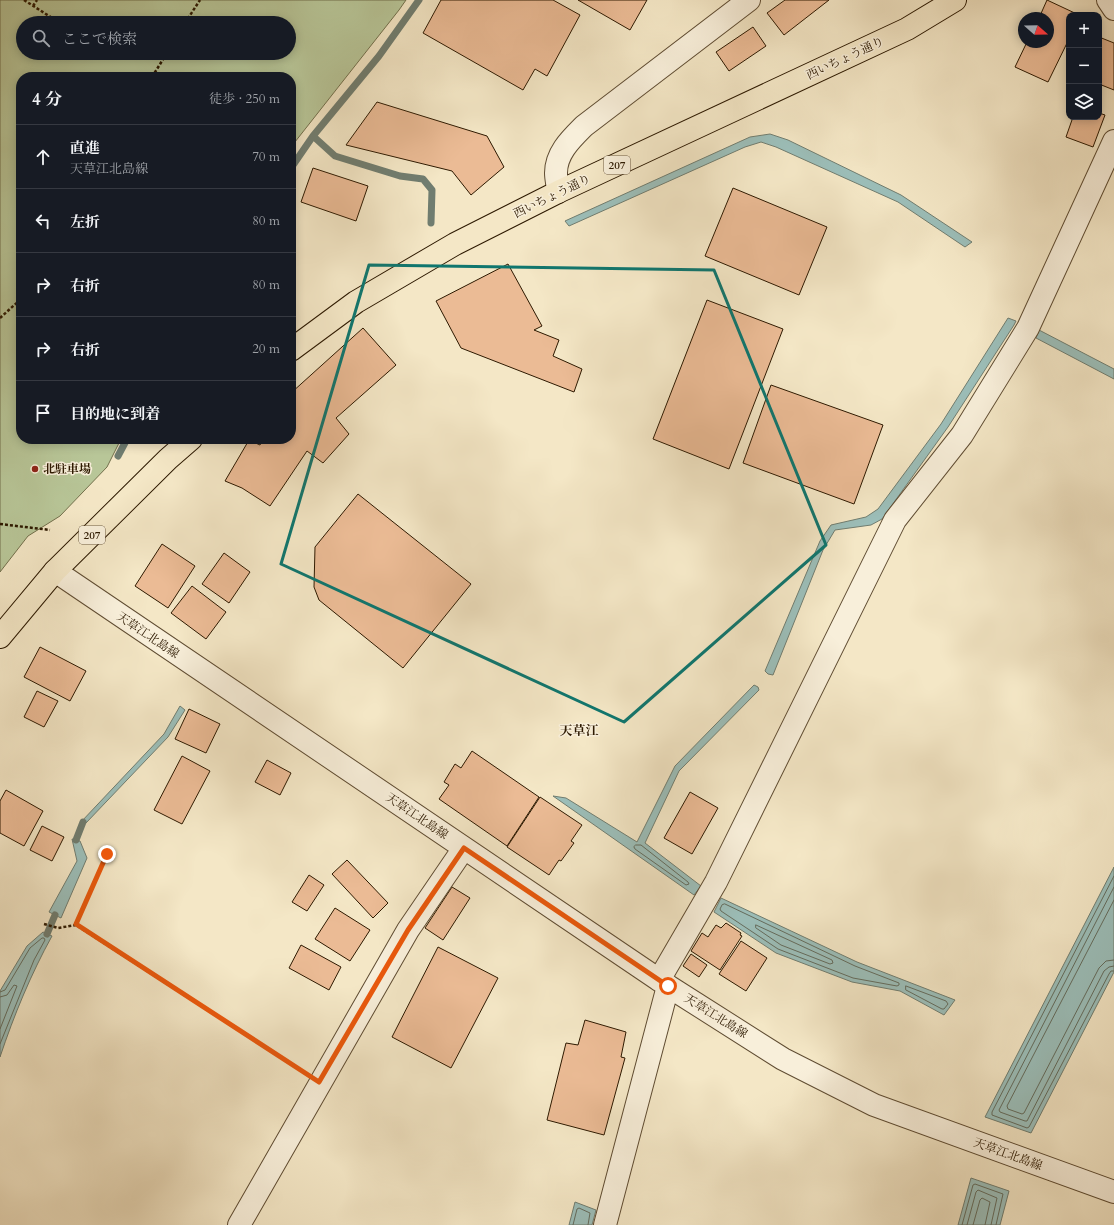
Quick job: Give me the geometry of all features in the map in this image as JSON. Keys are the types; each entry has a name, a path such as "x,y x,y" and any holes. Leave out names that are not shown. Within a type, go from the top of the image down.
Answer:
{"highway":[{"name":"西いちょう通り","path":"296,346 362,298 455,244 558,192 907,29 955,0"},
{"name":"207","path":"0,637 55,571 168,459 185,444"}],"street":[{"path":"558,192 556,173 560,158 567,143 584,126 748,0"},
{"path":"1108,0 1114,9"},
{"path":"605,1225 663,983 716,882 895,520 962,435 1028,328 1114,141"},
{"name":"天草江北島線","path":"55,571 663,983 783,1059 874,1105 1114,1192"},
{"path":"239,1225 319,1082 408,930 464,848"}],"path":[{"path":"24,0 49,16"},
{"path":"33,6 36,0"},
{"path":"190,16 200,0"},
{"path":"155,72 163,60"},
{"path":"0,318 16,304"},
{"path":"0,524 50,530"},
{"path":"76,924 107,854"},
{"path":"44,924 58,928 76,924 319,1082"}],"highlighted area":[{"path":"369,265 714,270 826,545 624,722 281,564"}],"green space":[{"path":"0,0 406,0 296,141 296,72 16,72 16,444 118,444 107,467 60,516 28,536 0,572"}],"water":[{"path":"770,134 788,140 901,195 972,242 965,247 898,202 776,147 761,142 745,147 569,226 565,221 750,137"},
{"path":"1008,318 1016,321 1014,325 948,427 882,519 871,525 835,530 823,550 773,675 768,674 765,671 820,541 831,525 866,517 878,509 941,424"},
{"path":"1039,330 1114,369 1114,379 1036,338"},
{"path":"754,685 758,687 759,690 679,771 645,843 701,886 694,895 553,796 566,798 637,842 675,766"},
{"path":"180,706 185,710 168,737 86,823 81,822 164,734"},
{"path":"72,839 80,841 87,858 61,918 49,912 77,861"},
{"path":"1114,867 1114,972 1031,1133 985,1117"},
{"path":"721,898 857,962 955,1000 944,1015 900,991 852,982 776,953 714,912"},
{"path":"43,932 52,936 23,995 0,1057 0,991 27,946"},
{"path":"971,1178 1009,1191 1000,1225 958,1225"},
{"path":"575,1202 596,1210 592,1225 569,1225"}],"building":[{"path":"441,0 553,0 580,15 547,76 535,69 523,90 423,33"},
{"path":"578,0 647,0 630,30"},
{"path":"785,0 829,0 784,35 767,13"},
{"path":"1047,0 1073,12 1066,12 1066,45 1048,82 1015,67 1024,48 1054,48 1054,12 1042,12"},
{"path":"753,27 766,46 729,71 716,52"},
{"path":"1102,38 1114,43 1114,90 1102,85"},
{"path":"377,102 487,136 504,167 471,195 452,171 346,145"},
{"path":"1102,114 1105,115 1093,147 1066,137 1072,120 1102,120"},
{"path":"313,168 368,186 356,221 301,202"},
{"path":"733,188 827,227 799,295 705,256"},
{"path":"508,264 542,326 534,330 559,340 553,356 582,369 574,392 461,348 436,301"},
{"path":"707,300 783,329 729,469 653,439"},
{"path":"363,328 396,365 336,418 349,434 323,463 307,451 270,506 242,488 225,481 247,444 296,444 296,388"},
{"path":"771,385 883,425 854,504 743,463"},
{"path":"358,494 471,584 403,668 319,600 314,587 315,547"},
{"path":"162,544 195,566 168,608 135,586"},
{"path":"224,553 250,572 229,603 202,584"},
{"path":"192,586 226,612 206,639 171,613"},
{"path":"40,647 86,671 70,701 24,677"},
{"path":"37,691 58,701 44,727 24,717"},
{"path":"189,709 220,724 206,753 175,739"},
{"path":"472,751 539,797 507,846 439,799 449,785 444,782 455,764 461,768"},
{"path":"182,756 210,771 182,824 154,810"},
{"path":"267,760 291,773 280,795 255,782"},
{"path":"6,790 43,811 24,846 0,833 0,801"},
{"path":"690,792 718,808 692,854 664,838"},
{"path":"540,797 582,825 571,841 574,843 561,861 559,860 549,875 507,847"},
{"path":"42,826 64,837 52,861 30,850"},
{"path":"347,860 388,903 373,918 332,874"},
{"path":"309,875 324,885 307,911 292,902"},
{"path":"452,887 470,898 443,940 425,928"},
{"path":"335,908 370,930 350,961 315,939"},
{"path":"726,923 741,933 740,935 742,936 720,970 691,951 702,933 708,937 716,925 721,928"},
{"path":"741,941 767,958 746,991 719,974"},
{"path":"301,945 341,967 329,990 289,968"},
{"path":"438,947 498,978 451,1068 392,1037"},
{"path":"691,954 707,965 699,977 683,966"},
{"path":"585,1020 626,1032 621,1057 625,1058 604,1135 547,1120 566,1043 578,1045"}],"waterway":[{"path":"296,161 313,136 379,56 419,0"},
{"path":"313,136 335,156 400,176 423,179 432,190 431,223"},
{"path":"118,456 124,444"},
{"path":"76,840 83,822"},
{"path":"47,934 55,915"}],"place":[{"name":"北駐車場","path":"35,469"}],"district":[{"name":"天草江","path":"579,730"}],"route":[{"path":"107,854 76,924 319,1082 408,930 464,848 668,986"}]}
